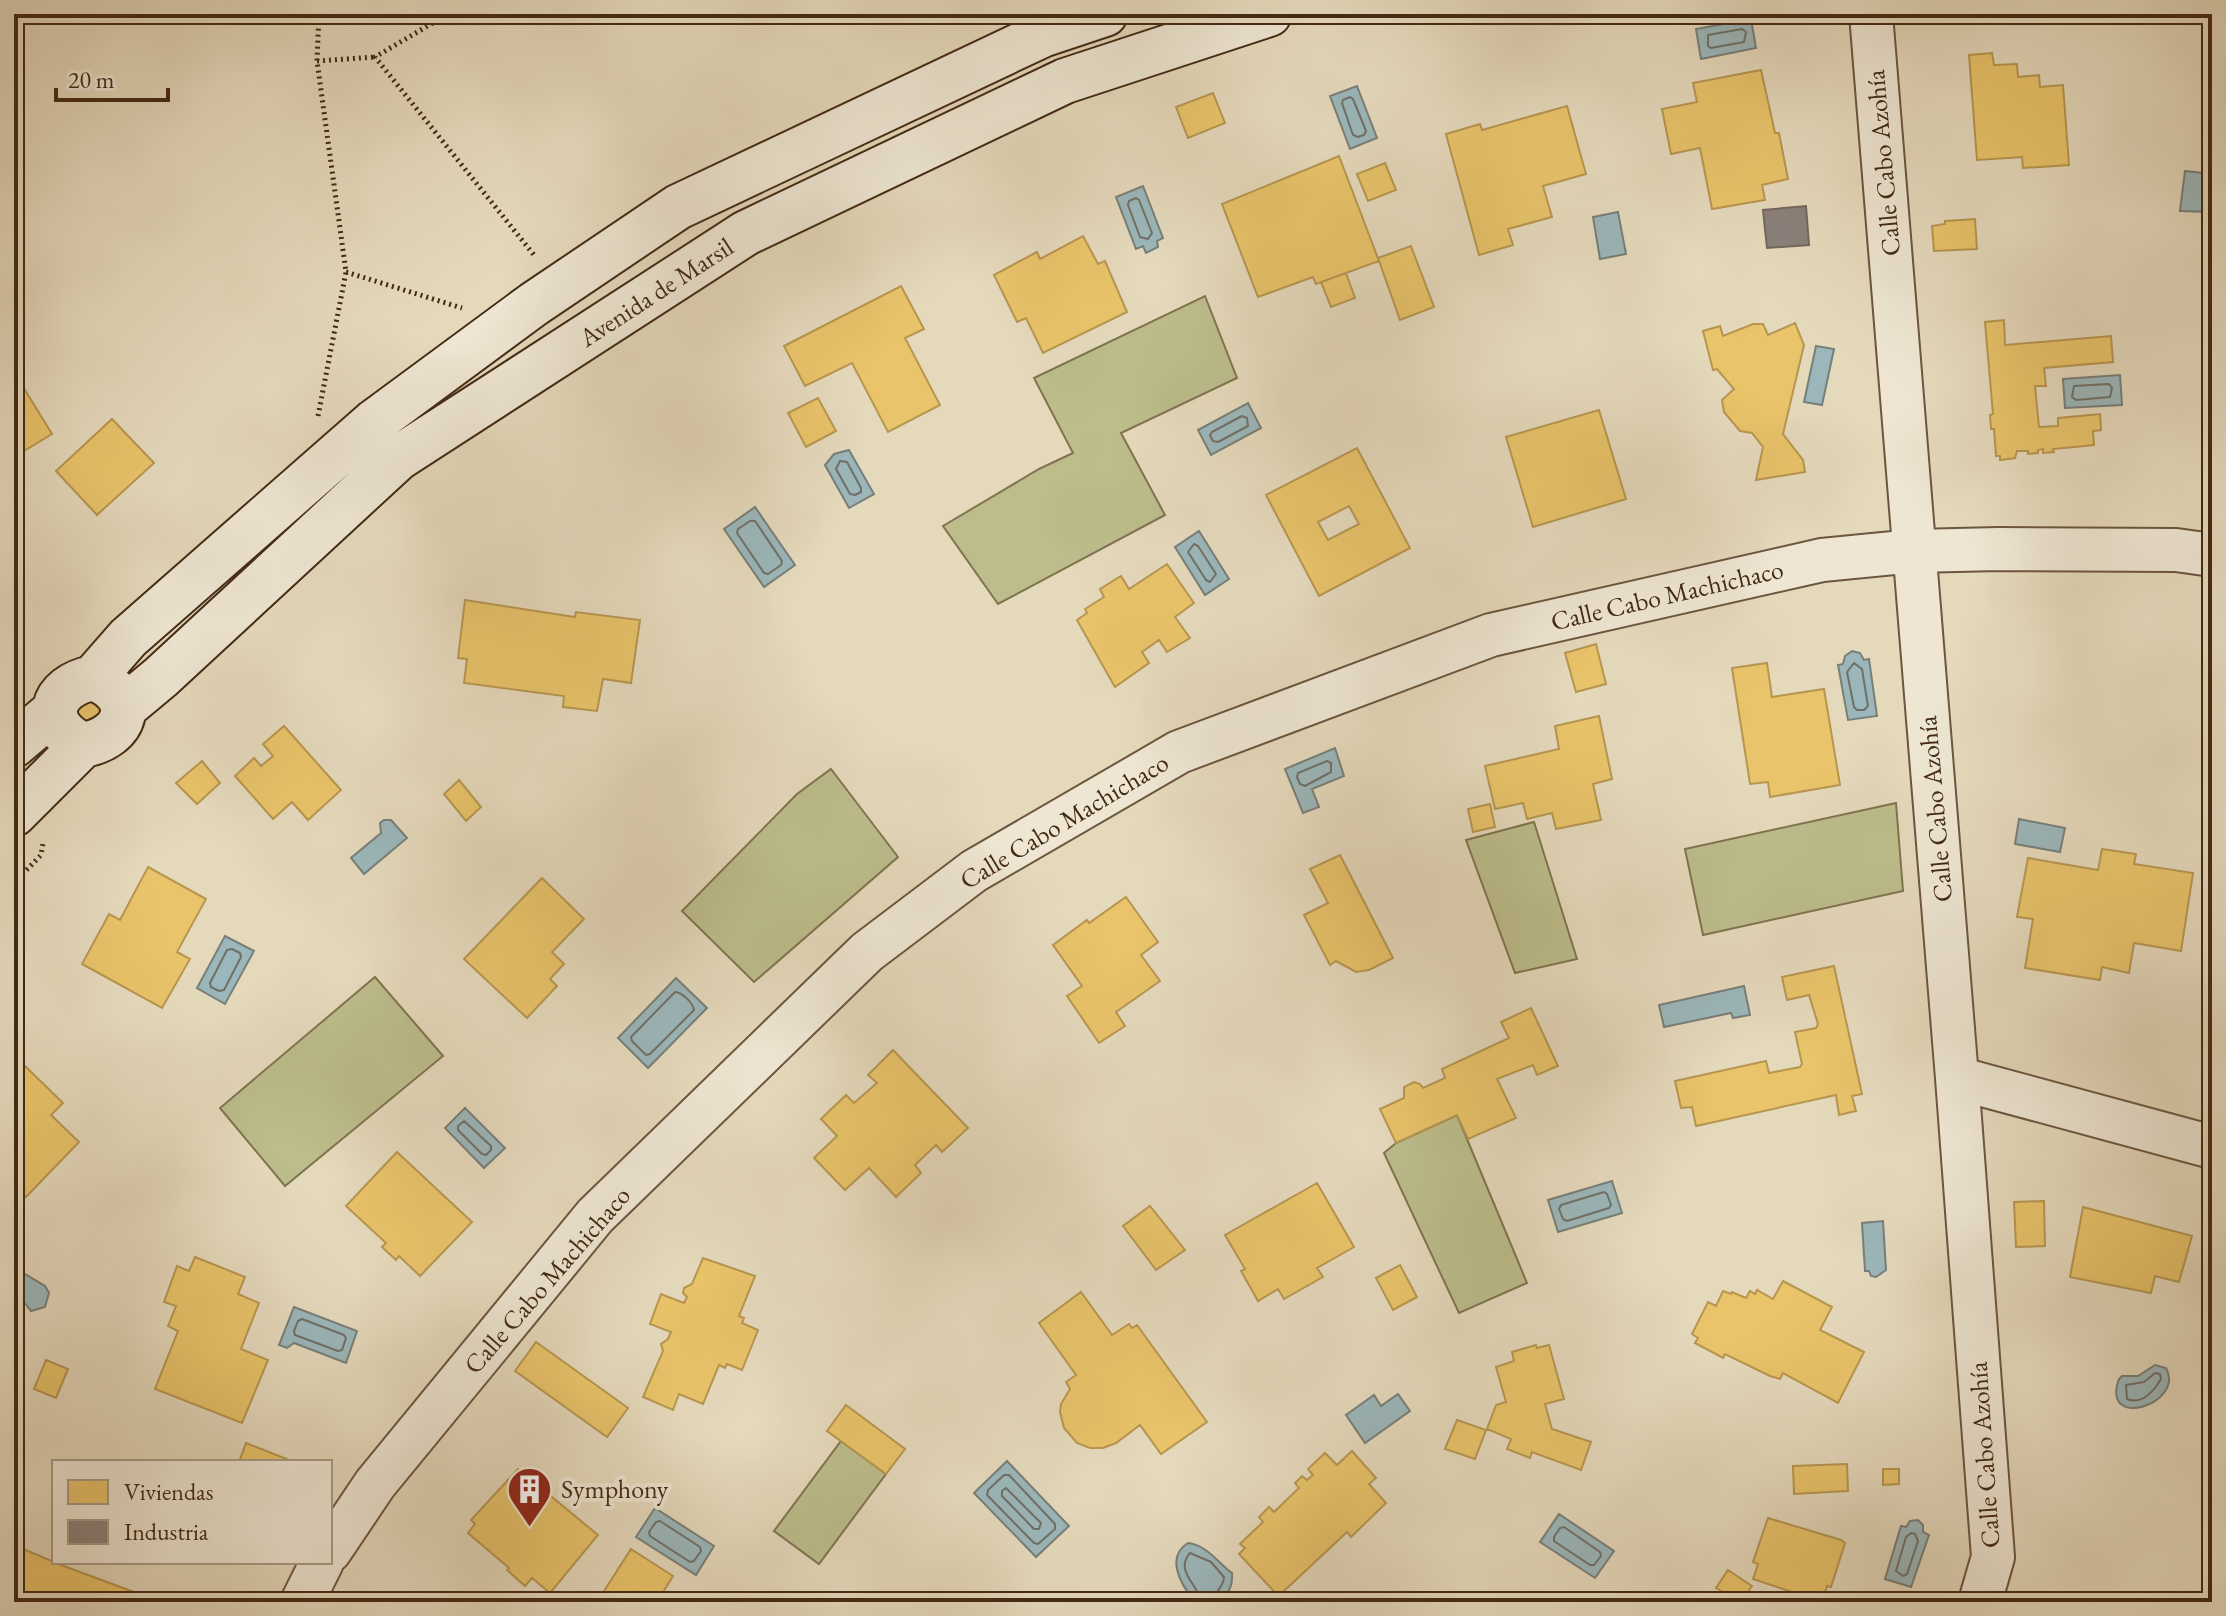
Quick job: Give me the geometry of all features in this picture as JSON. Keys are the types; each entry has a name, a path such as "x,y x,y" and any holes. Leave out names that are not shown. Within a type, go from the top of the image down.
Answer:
{"street":[{"path":"14,745 53,712 69,688 93,678 128,638 374,422 509,323 678,207 1042,35 1105,14"},
{"name":"Avenida de Marsil","path":"125,707 398,458 746,233 1065,81 1269,14"},
{"name":"Calle Cabo Azohía","path":"1871,14 1993,1557 1980,1602"},
{"name":"Calle Cabo Machichaco","path":"332,1548 375,1484 595,1216 867,952 974,871 1179,752 1491,635 1822,560 1914,551 2176,550 2212,555"},
{"path":"14,814 83,745 98,742 120,720 125,707 122,698 115,689 93,678"},
{"path":"53,712 62,732 83,745"},
{"path":"1957,1078 2212,1147"},
{"path":"302,1602 321,1564"}],"path":[{"path":"318,418 346,272 317,61 319,14"},
{"path":"317,61 375,57 448,14"},
{"path":"375,57 560,287"},
{"path":"346,272 509,323"}],"green space":[{"path":"1205,296 1237,378 1121,433 1165,515 998,604 943,526 1039,469 1073,453 1034,378"},
{"path":"831,769 898,857 754,982 682,911 797,794"},
{"path":"1896,803 1903,891 1703,935 1685,849"},
{"path":"1534,822 1577,959 1515,973 1466,840"},
{"path":"375,977 443,1056 285,1186 220,1108"},
{"path":"1457,1115 1527,1283 1459,1313 1384,1153 1396,1143"},
{"path":"841,1441 886,1474 819,1564 774,1531"}],"water":[{"path":"1751,19 1756,48 1701,59 1696,29"},
{"path":"1357,86 1377,138 1350,149 1330,96"},
{"path":"2185,171 2212,174 2212,212 2180,211"},
{"path":"1143,186 1163,238 1157,241 1158,247 1146,253 1143,246 1136,249 1116,197"},
{"path":"1618,212 1626,254 1600,259 1593,217"},
{"path":"1816,346 1834,349 1822,405 1804,402"},
{"path":"2120,375 2122,405 2065,408 2063,379"},
{"path":"1248,403 1261,428 1211,455 1198,430"},
{"path":"849,450 874,494 849,508 825,465 834,454"},
{"path":"755,507 795,565 764,587 724,529"},
{"path":"1199,531 1229,579 1205,595 1175,547"},
{"path":"1852,651 1860,653 1864,660 1869,659 1877,716 1848,720 1838,665 1843,664 1845,656"},
{"path":"1335,748 1344,776 1312,789 1319,807 1303,813 1285,769"},
{"path":"2019,819 2065,828 2060,852 2015,844"},
{"path":"391,820 407,838 364,874 351,858 381,833 380,823"},
{"path":"225,936 254,951 225,1004 197,988"},
{"path":"676,978 707,1008 648,1068 618,1038"},
{"path":"1744,986 1750,1015 1733,1018 1731,1013 1664,1027 1659,1005"},
{"path":"465,1108 505,1148 484,1168 445,1128"},
{"path":"1612,1181 1622,1213 1558,1232 1548,1200"},
{"path":"1883,1221 1886,1270 1876,1277 1865,1271 1862,1223"},
{"path":"15,1268 45,1286 49,1293 45,1307 31,1311 20,1297 14,1295"},
{"path":"294,1307 357,1331 346,1363 294,1343 287,1348 279,1345"},
{"path":"2155,1365 2166,1368 2169,1381 2164,1392 2155,1401 2143,1406 2131,1408 2121,1404 2116,1395 2119,1379 2122,1376 2138,1376"},
{"path":"1398,1394 1410,1411 1365,1443 1346,1415 1374,1395 1381,1406"},
{"path":"1007,1461 1069,1526 1036,1557 974,1493"},
{"path":"655,1508 714,1546 696,1575 636,1537"},
{"path":"1559,1514 1614,1551 1595,1578 1540,1542"},
{"path":"1918,1520 1923,1525 1923,1532 1929,1535 1911,1587 1885,1579 1901,1526 1906,1527 1910,1521"},
{"path":"1188,1543 1207,1551 1232,1573 1230,1588 1222,1598 1209,1602 1194,1600 1184,1587 1176,1563 1181,1549"}],"building: Viviendas":[{"path":"1992,53 1994,65 2017,64 2018,77 2039,75 2040,87 2063,85 2069,165 2023,168 2022,157 1977,160 1969,55"},
{"path":"1761,70 1788,179 1762,185 1765,200 1712,209 1700,148 1671,154 1662,109 1697,102 1693,83"},
{"path":"1213,93 1225,123 1188,138 1176,107"},
{"path":"1567,106 1586,174 1543,186 1552,217 1508,229 1513,245 1479,255 1446,134 1480,124 1482,130"},
{"path":"1339,156 1379,261 1316,284 1313,277 1258,297 1222,204"},
{"path":"1385,163 1396,190 1368,201 1357,174"},
{"path":"1975,219 1977,249 1934,251 1932,226 1945,224 1945,221"},
{"path":"1083,236 1098,264 1105,261 1127,312 1043,353 1026,318 1017,322 994,275 1037,252 1040,259"},
{"path":"1411,246 1434,307 1400,320 1378,258"},
{"path":"1346,273 1355,298 1331,307 1321,282"},
{"path":"901,286 924,329 905,338 940,405 888,432 852,363 805,386 784,346"},
{"path":"2004,320 2005,345 2111,336 2113,362 2044,368 2046,386 2035,386 2039,427 2058,426 2058,418 2100,414 2101,430 2093,431 2094,445 2053,449 2054,452 2043,453 2043,449 2028,454 2028,451 2017,451 2015,458 2000,460 2000,456 1996,456 1994,429 1991,429 1990,415 1993,414 1985,322"},
{"path":"1795,323 1804,345 1783,434 1803,460 1805,472 1756,480 1763,447 1752,433 1740,431 1724,412 1722,400 1734,389 1717,369 1713,370 1703,331 1720,326 1723,336 1753,324 1763,324 1768,335"},
{"path":"25,390 52,434 14,457 14,396"},
{"path":"818,398 836,431 806,447 788,413"},
{"path":"1599,410 1626,499 1533,527 1506,437"},
{"path":"112,419 154,463 97,515 56,471"},
{"path":"1357,448 1410,548 1319,596 1266,495","holes":["1349,506 1359,524 1328,540 1318,522"]},
{"path":"1167,564 1194,603 1175,617 1190,638 1167,652 1159,640 1142,652 1149,663 1115,687 1077,620 1087,613 1085,609 1104,597 1100,589 1121,576 1129,589"},
{"path":"465,600 575,617 576,612 640,620 631,683 603,679 597,711 563,707 564,696 464,683 467,659 458,658"},
{"path":"1596,644 1606,684 1576,692 1565,653"},
{"path":"1767,663 1772,697 1824,689 1840,785 1770,797 1768,782 1750,784 1732,668"},
{"path":"95,697 104,719 83,728 74,706"},
{"path":"1599,716 1612,779 1593,784 1601,820 1556,829 1552,813 1527,819 1523,803 1495,809 1485,766 1559,749 1555,726"},
{"path":"284,726 341,790 308,820 292,802 273,819 235,776 254,758 261,766 273,756 263,744"},
{"path":"202,761 220,783 197,804 176,783"},
{"path":"459,780 481,807 466,821 444,794"},
{"path":"1490,804 1495,827 1473,832 1468,809"},
{"path":"2102,849 2136,854 2134,864 2193,873 2181,951 2134,943 2129,973 2102,967 2100,980 2025,968 2033,919 2017,917 2028,858 2098,870"},
{"path":"1340,855 1393,958 1369,970 1356,972 1336,961 1330,965 1304,915 1328,903 1310,869"},
{"path":"148,867 206,899 177,952 190,959 162,1008 82,964 109,914 120,920"},
{"path":"542,878 584,919 552,952 564,964 550,979 557,986 527,1018 464,959"},
{"path":"1126,897 1158,942 1141,955 1160,981 1116,1012 1125,1026 1099,1043 1067,996 1082,986 1053,945"},
{"path":"1834,966 1862,1094 1852,1096 1856,1111 1839,1115 1836,1095 1696,1126 1692,1107 1681,1108 1675,1081 1766,1061 1769,1073 1800,1067 1802,1064 1795,1032 1816,1028 1818,1024 1809,995 1787,1000 1782,977"},
{"path":"1531,1008 1558,1066 1537,1075 1533,1065 1497,1079 1516,1118 1468,1139 1457,1115 1396,1143 1380,1109 1404,1098 1404,1087 1414,1082 1423,1088 1445,1078 1442,1069 1509,1038 1501,1022"},
{"path":"893,1050 968,1128 942,1152 936,1145 915,1165 921,1173 896,1197 869,1168 845,1190 814,1158 837,1136 821,1119 846,1095 854,1103 877,1083 868,1075"},
{"path":"24,1065 63,1103 51,1115 79,1142 26,1197 14,1185 14,1076"},
{"path":"397,1152 472,1222 420,1276 399,1256 396,1260 382,1247 386,1243 346,1206"},
{"path":"1317,1183 1354,1247 1317,1268 1323,1277 1284,1299 1278,1289 1258,1301 1241,1271 1245,1269 1225,1235"},
{"path":"2044,1201 2045,1246 2016,1247 2014,1202"},
{"path":"1150,1206 1185,1250 1156,1270 1123,1226"},
{"path":"2083,1207 2192,1236 2179,1282 2155,1276 2151,1293 2070,1277"},
{"path":"195,1257 245,1277 238,1294 259,1303 241,1349 268,1360 242,1423 155,1389 178,1331 168,1326 176,1306 164,1302 177,1266 189,1271"},
{"path":"703,1258 755,1276 739,1316 744,1318 742,1323 758,1330 742,1370 727,1364 725,1368 719,1365 703,1404 679,1394 673,1410 643,1397 663,1351 661,1344 671,1332 650,1324 661,1294 684,1303 687,1297 683,1293 684,1288 692,1284"},
{"path":"1400,1265 1417,1297 1393,1310 1376,1278"},
{"path":"1783,1281 1832,1307 1820,1330 1864,1352 1838,1403 1783,1373 1780,1379 1770,1376 1725,1354 1723,1358 1695,1343 1698,1338 1692,1334 1708,1302 1716,1306 1723,1291 1746,1298 1750,1291 1755,1294 1757,1290 1773,1299"},
{"path":"1081,1292 1112,1335 1129,1324 1132,1328 1137,1325 1207,1422 1161,1454 1140,1425 1116,1443 1103,1448 1090,1448 1077,1443 1064,1428 1060,1412 1070,1389 1066,1382 1076,1375 1039,1323"},
{"path":"536,1342 628,1408 607,1437 515,1371"},
{"path":"1536,1345 1537,1348 1549,1345 1564,1399 1545,1404 1552,1429 1591,1442 1581,1470 1532,1452 1530,1458 1507,1449 1511,1439 1487,1429 1496,1405 1506,1402 1496,1367 1514,1361 1512,1352"},
{"path":"46,1360 68,1369 56,1398 34,1389"},
{"path":"846,1405 905,1449 886,1474 827,1431"},
{"path":"1457,1420 1486,1430 1475,1459 1445,1449"},
{"path":"246,1443 289,1460 240,1460"},
{"path":"1352,1451 1376,1478 1369,1484 1386,1503 1351,1537 1347,1532 1284,1591 1289,1596 1284,1602 1239,1554 1245,1548 1240,1544 1263,1522 1259,1517 1269,1507 1274,1512 1299,1488 1295,1483 1302,1476 1307,1480 1313,1475 1308,1469 1325,1453 1337,1465"},
{"path":"1847,1464 1848,1491 1794,1494 1793,1466"},
{"name":"Symphony","path":"518,1469 598,1535 550,1593 532,1578 525,1586 468,1533 475,1524 471,1520"},
{"path":"1883,1469 1899,1469 1899,1484 1883,1485"},
{"path":"1768,1518 1845,1543 1831,1587 1827,1586 1822,1602 1753,1579 1758,1564 1753,1562"},
{"path":"21,1548 52,1561 52,1564 161,1602 14,1602 14,1566"},
{"path":"631,1549 673,1576 657,1602 597,1602"},
{"path":"1728,1570 1752,1586 1741,1602 1716,1588"}],"building: Industria":[{"path":"1806,206 1809,245 1767,248 1763,210"}],"place":[{"name":"Symphony","path":"530,1528"}]}
